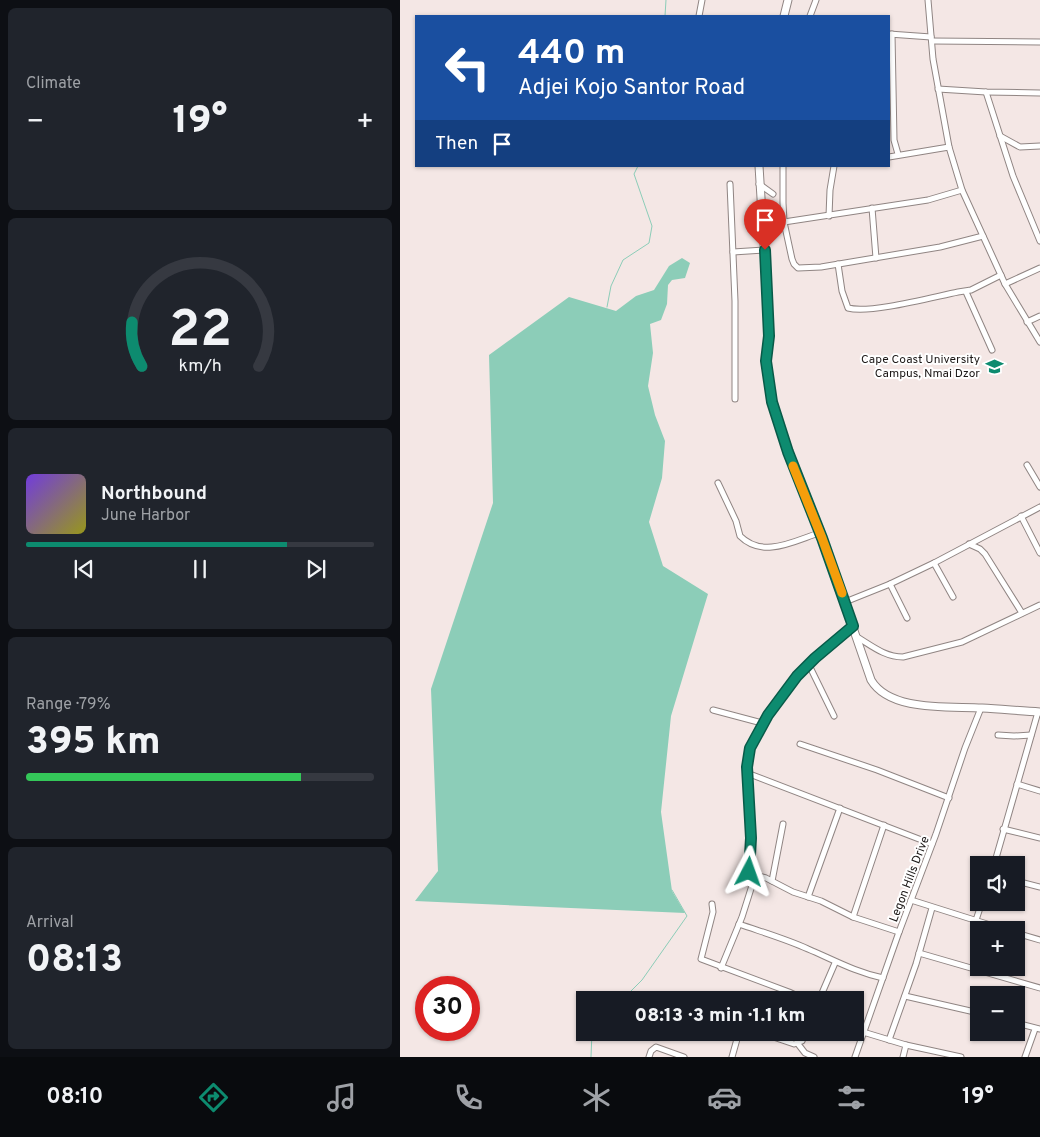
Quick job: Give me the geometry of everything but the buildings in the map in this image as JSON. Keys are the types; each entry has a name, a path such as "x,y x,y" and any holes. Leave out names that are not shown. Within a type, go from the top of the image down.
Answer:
{"street":[{"path":"699,15 702,0"},
{"path":"784,15 788,0"},
{"path":"810,15 816,0"},
{"path":"928,0 933,60 938,88 949,147 962,190 1005,284 1040,342"},
{"path":"898,154 894,140 891,34 932,39 1040,42"},
{"path":"938,88 986,92 1040,93"},
{"path":"986,92 1014,176 1040,242"},
{"path":"1000,136 1020,147 1040,146"},
{"path":"890,157 949,147"},
{"path":"759,167 769,336 766,361 769,388 788,452 845,602 871,680 882,693 894,699 929,706 1039,712 996,856"},
{"path":"783,167 784,222 792,259 798,268 838,264 940,247 983,236"},
{"path":"829,216 830,190 834,167"},
{"path":"730,184 735,301 735,399"},
{"path":"759,184 773,194"},
{"path":"784,222 928,200 962,190"},
{"path":"872,208 876,258"},
{"path":"733,252 765,250"},
{"path":"838,264 842,291 848,308 857,310 966,292 1001,275"},
{"path":"1005,284 1040,268"},
{"path":"966,292 992,350"},
{"path":"1027,322 1040,316"},
{"path":"1027,464 1040,487"},
{"path":"718,483 736,521 740,536 757,547 768,549 819,532"},
{"path":"845,602 890,584 934,563 1040,507"},
{"path":"1021,516 1040,553"},
{"path":"969,544 980,549 985,554 1022,613"},
{"path":"934,563 953,598"},
{"path":"890,584 907,618"},
{"path":"857,637 882,653 903,657 962,642 1040,605"},
{"path":"853,626 797,676 762,724 750,748 747,773 751,838 749,872 754,876 772,881 792,892 821,901 853,916 899,932"},
{"path":"808,665 834,716"},
{"name":"Legon Hills Drive","path":"864,1029 980,708"},
{"path":"713,710 762,724"},
{"path":"998,735 1031,735"},
{"path":"800,744 877,770 949,798"},
{"path":"747,773 932,844"},
{"path":"1017,784 1040,791"},
{"path":"808,897 840,808"},
{"path":"772,881 783,824"},
{"path":"853,916 884,825"},
{"path":"1004,829 1040,838"},
{"path":"721,968 739,924 754,876"},
{"path":"1025,883 1040,887"},
{"path":"911,900 979,921"},
{"path":"712,904 713,912 701,959 786,991"},
{"path":"889,1040 905,996 932,908"},
{"path":"976,920 979,911"},
{"path":"739,924 807,948 835,963 868,975 883,978"},
{"path":"1025,936 1040,940"},
{"path":"919,953 1040,988"},
{"path":"823,991 835,963"},
{"path":"905,996 970,1011"},
{"path":"1025,1057 1037,1029"},
{"path":"864,1032 906,1046 961,1057"},
{"path":"732,1057 736,1041"},
{"path":"783,1041 791,1044 798,1044 802,1041"},
{"name":"Legon Hills Drive","path":"855,1057 860,1041"},
{"path":"798,1044 805,1053 814,1057"},
{"path":"903,1057 906,1046"},
{"path":"649,1057 651,1050 656,1047 684,1057"}],"shaded area":[{"path":"682,258 690,263 685,278 672,280 668,285 667,304 661,320 650,324 653,353 648,386 655,415 665,441 662,478 649,522 663,566 708,594 671,716 661,812 672,891 685,913 415,901 438,871 431,689 493,503 489,355 569,297 616,311 636,296 654,290 669,266"}],"waterway":[{"path":"665,15 666,0"},
{"path":"607,307 611,286 623,260 649,243 652,226 634,174 638,167"},
{"path":"631,991 642,980 687,916 672,890"},
{"path":"591,1057 592,1041"}],"slow traffic":[{"path":"793,466 842,593"}],"place":[{"name":"Cape Coast University Campus, Nmai Dzor","path":"994,366"}],"route":[{"path":"749,872 751,828 747,767 750,748 762,724 797,676 826,648 853,626 822,538 788,452 772,402 766,361 769,336 765,250"}]}
